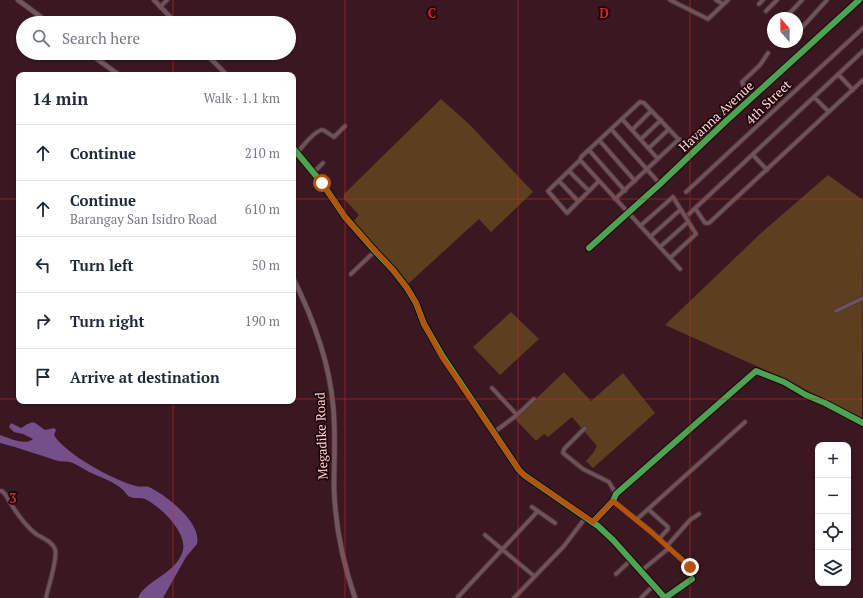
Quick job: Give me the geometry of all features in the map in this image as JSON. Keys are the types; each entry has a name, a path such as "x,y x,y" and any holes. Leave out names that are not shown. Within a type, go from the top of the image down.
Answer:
{"main road":[{"path":"18,0 40,16"},
{"path":"99,60 115,72"},
{"name":"Megadike Road","path":"296,285 312,320 328,371 334,406 334,489 336,513 342,551 355,598"}],"street":[{"path":"154,0 169,16"},
{"path":"160,7 167,0"},
{"path":"670,0 708,19 728,0"},
{"path":"716,0 724,4"},
{"path":"759,4 763,0"},
{"path":"766,11 777,0"},
{"path":"791,12 802,0"},
{"path":"803,26 827,0"},
{"name":"Havanna Avenue","path":"589,248 859,0"},
{"name":"4th Street","path":"686,192 863,28"},
{"path":"689,214 863,51"},
{"path":"752,97 745,90 742,82 760,64 768,53"},
{"path":"211,60 224,72"},
{"path":"838,74 853,90"},
{"path":"695,208 706,223 709,223 863,80"},
{"path":"814,97 828,112"},
{"path":"599,181 567,213 548,191 640,102 644,103 684,144"},
{"path":"632,130 652,111"},
{"path":"622,119 658,159"},
{"path":"641,139 661,120"},
{"path":"698,148 696,142 714,124 720,122 724,123"},
{"path":"345,126 334,137 324,131 319,130 297,153 345,217 393,270 412,294 424,324 442,357 514,464 524,475 593,522 613,540 665,598 692,579"},
{"path":"611,129 660,184"},
{"path":"649,148 669,129"},
{"path":"615,199 679,139"},
{"path":"599,140 635,181"},
{"path":"589,150 625,190"},
{"path":"753,155 767,170"},
{"path":"580,160 680,269"},
{"path":"313,173 323,164"},
{"path":"569,171 589,192"},
{"path":"559,181 578,201"},
{"path":"640,226 673,197 696,234 670,258"},
{"path":"650,237 680,210"},
{"path":"660,247 688,222"},
{"path":"351,274 375,251"},
{"path":"836,311 863,298"},
{"path":"593,522 613,501 616,494 756,371 786,383 806,395 863,423"},
{"path":"492,388 517,415"},
{"path":"493,433 517,415 534,399"},
{"path":"636,520 745,422"},
{"path":"585,428 564,449 563,453 584,469 609,482 616,494"},
{"path":"0,491 5,494 25,523 34,533 51,544 55,550 53,569 46,598"},
{"path":"613,501 690,567"},
{"path":"532,507 555,523"},
{"path":"648,509 668,527 659,539"},
{"path":"458,597 538,511"},
{"path":"641,571 668,547 690,520 699,514"},
{"path":"514,598 564,546 586,517"},
{"path":"485,535 534,576"},
{"path":"616,574 631,560"},
{"path":"641,598 654,585"}],"shaded area":[{"path":"441,99 470,125 533,192 491,232 479,219 408,284 352,223 359,215 344,199 344,194"},
{"path":"828,175 863,200 862,418 765,370 665,325 760,234"},
{"path":"511,312 539,339 500,375 473,347"},
{"path":"564,372 591,401 623,373 655,413 593,468 586,461 597,446 572,417 548,437 544,434 536,441 515,419"},
{"path":"11,423 21,428 33,423 45,430 54,428 56,430 54,435 68,450 79,458 116,479 138,487 151,488 166,497 189,519 197,536 197,544 186,557 163,598 138,598 147,586 174,565 180,558 183,550 181,535 165,513 151,502 143,498 130,497 115,484 73,463 58,461 0,443 0,435 21,442 30,441 33,439 23,434 14,432 9,427"}],"cycle path":[{"path":"589,248 859,0"},
{"path":"296,152 322,183 345,217 393,270 407,288 416,303 424,324 443,357 519,470 598,526 613,540 665,598 692,579"},
{"path":"593,522 613,501 616,494 756,371 784,382 806,395 863,423"}],"route":[{"path":"322,183 345,217 393,270 412,294 424,324 442,357 519,470 524,475 593,522 613,501 675,552 690,567"}]}
